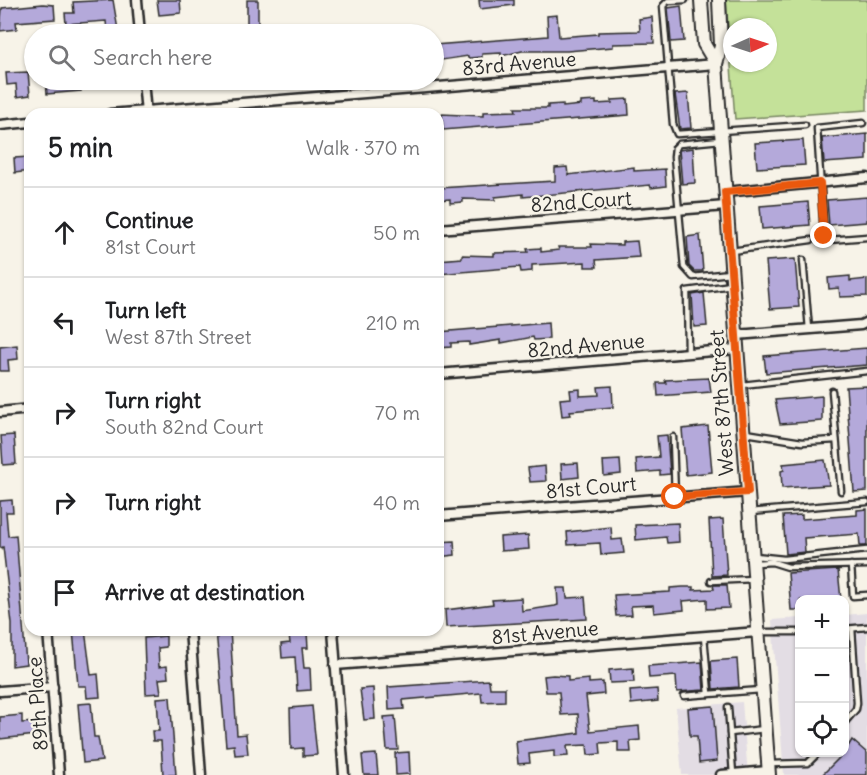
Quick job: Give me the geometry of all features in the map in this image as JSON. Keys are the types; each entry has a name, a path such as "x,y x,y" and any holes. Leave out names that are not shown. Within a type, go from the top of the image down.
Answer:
{"main road":[{"name":"West 87th Street","path":"702,0 704,44 716,64"},
{"name":"West 87th Street","path":"719,0 720,46 716,64 768,770"}],"street":[{"path":"137,0 139,24"},
{"name":"83rd Avenue","path":"444,87 716,64"},
{"path":"144,90 146,108"},
{"name":"83rd Avenue","path":"193,108 407,90"},
{"path":"0,125 24,123"},
{"path":"725,192 867,178"},
{"name":"82nd Court","path":"444,229 726,207"},
{"path":"736,335 867,322"},
{"name":"82nd Avenue","path":"444,373 737,349"},
{"path":"0,411 24,409"},
{"name":"81st Court","path":"444,516 748,492"},
{"name":"81st Avenue","path":"336,665 758,632"},
{"name":"89th Place","path":"48,636 59,775"},
{"path":"190,636 201,775"},
{"path":"334,636 344,775"},
{"path":"0,691 52,687"},
{"path":"721,775 768,770"}],"lane":[{"path":"685,0 668,1 663,6 674,131 677,134 721,136"},
{"path":"863,123 817,128 824,236 829,240 867,237"},
{"path":"732,279 693,277 687,273 679,210 675,148 679,144 721,136 805,125"},
{"path":"730,251 811,240"},
{"path":"803,260 809,329"},
{"path":"688,353 687,291 732,279"},
{"path":"740,385 867,371"},
{"path":"832,391 841,491"},
{"path":"743,433 802,442 836,440"},
{"path":"673,436 675,497"},
{"path":"749,512 867,502"},
{"path":"753,559 783,559 867,550"},
{"path":"753,559 788,567 867,565"},
{"path":"851,565 853,596 867,595"},
{"path":"711,581 754,579"},
{"path":"849,629 867,627"},
{"path":"849,718 856,710 857,703 852,629"},
{"path":"758,632 795,632"},
{"path":"704,636 708,694"},
{"path":"684,696 762,690"},
{"path":"728,707 733,774"},
{"path":"730,733 765,729"},
{"path":"810,757 811,761"},
{"path":"768,770 811,761 815,757"}],"shaded area":[{"path":"867,613 867,775 784,775 772,620 795,618 795,757 849,757 849,615"},
{"path":"742,702 748,775 682,775 676,708"}],"green space":[{"path":"726,0 867,0 867,110 735,119 731,72 777,72 777,18 727,18"}],"building":[{"path":"113,0 117,24 106,24 106,21 66,24 65,13 74,13 73,2"},
{"path":"157,0 180,0 181,13 159,15"},
{"path":"247,0 258,0 258,24 247,24"},
{"path":"479,0 514,0 514,5 480,9"},
{"path":"54,5 55,19 16,22 17,29 0,31 2,8"},
{"path":"681,6 684,41 671,42 668,8"},
{"path":"557,15 559,37 598,34 598,32 640,31 639,19 652,17 654,43 613,44 613,47 567,51 522,51 501,56 501,53 482,54 482,57 468,58 468,56 444,60 444,44 548,36 547,16"},
{"path":"24,72 24,90 30,90 30,95 17,97 16,84 7,85 6,73"},
{"path":"47,90 81,90 81,91 47,94"},
{"path":"688,93 691,128 680,129 675,94"},
{"path":"628,99 629,115 444,130 444,114 483,116 483,112 516,111 515,108 548,108 548,105 563,104 563,107 596,101 596,104 612,103 612,100"},
{"path":"867,134 867,160 824,163 822,138"},
{"path":"803,140 805,165 757,168 755,143"},
{"path":"693,148 695,183 682,184 679,150"},
{"path":"24,157 24,172 15,173 14,158"},
{"path":"567,167 568,175 634,167 634,171 665,169 666,186 651,188 650,185 523,197 523,194 495,197 495,200 463,199 463,202 450,203 450,199 444,200 444,188 555,181 555,168"},
{"path":"867,197 867,222 829,225 827,200"},
{"path":"808,202 810,225 762,229 760,206"},
{"path":"700,235 703,271 694,271 689,266 687,237"},
{"path":"637,241 639,257 596,260 597,267 585,267 585,262 532,265 532,271 521,272 520,267 444,273 444,260 462,258 462,255 494,256 494,253 528,252 527,249 541,248 541,252 559,250 558,247 592,247 591,244 622,245 622,242"},
{"path":"795,259 799,307 770,309 766,261"},
{"path":"850,276 850,281 867,279 867,296 840,297 839,288 829,289 828,278"},
{"path":"704,293 707,326 694,327 692,295"},
{"path":"548,323 549,339 534,340 533,337 501,343 501,340 469,345 469,342 451,343 451,347 444,348 444,332"},
{"path":"17,345 18,359 8,360 9,371 0,371 0,347"},
{"path":"867,348 867,365 766,373 764,356"},
{"path":"709,378 711,392 658,396 657,383 666,383 665,380"},
{"path":"612,386 613,407 570,411 571,415 562,416 560,399 571,398 570,390 580,389 580,396 599,395 598,387"},
{"path":"867,386 867,491 854,492 846,387"},
{"path":"822,396 822,421 780,424 775,400"},
{"path":"708,426 712,472 686,475 682,429"},
{"path":"14,435 16,464 3,465 1,436"},
{"path":"667,435 670,474 660,475 660,471 637,473 636,459 659,457 657,436"},
{"path":"620,460 621,474 604,476 603,461"},
{"path":"825,460 829,485 782,488 783,464"},
{"path":"578,463 579,477 562,479 561,464"},
{"path":"545,466 546,481 530,482 528,468"},
{"path":"12,500 13,512 6,512 8,536 16,535 26,664 12,666 12,624 3,547 0,548 0,501"},
{"path":"867,509 867,546 860,546 859,534 804,538 805,552 786,554 783,516 802,515 802,519 857,515 857,510"},
{"path":"723,519 727,575 712,576 709,520"},
{"path":"678,523 679,542 667,543 666,537 636,540 635,525"},
{"path":"611,527 612,540 622,539 624,553 601,555 600,543 568,545 567,532"},
{"path":"528,535 529,549 501,551 500,537"},
{"path":"454,541 455,555 444,556 444,542"},
{"path":"838,570 840,595 795,595 795,610 791,610 788,573"},
{"path":"713,585 727,585 729,608 707,609 707,599 683,601 684,610 654,613 653,605 631,606 632,615 616,616 614,595 670,592 670,588 683,587 693,587 693,590 714,589"},
{"path":"557,588 566,588 567,598 585,597 587,619 446,627 445,610 493,604 492,600 521,598 522,611 558,605"},
{"path":"74,636 86,636 91,675 98,674 100,697 87,698 86,686 78,686"},
{"path":"166,636 166,647 158,648 159,667 167,666 168,678 159,679 161,693 146,694 144,638"},
{"path":"217,636 230,636 237,735 246,734 248,754 235,755 234,745 226,746"},
{"path":"289,636 307,636 308,648 302,648 304,668 310,668 311,690 297,691 295,657 282,658 281,644 290,643"},
{"path":"737,659 739,687 713,689 711,661"},
{"path":"702,662 704,690 677,692 676,676 649,678 648,666"},
{"path":"633,668 634,682 610,683 609,670"},
{"path":"544,676 568,676 568,681 589,679 589,683 603,682 604,694 586,696 590,731 639,726 640,740 630,741 631,752 618,752 618,742 600,743 601,754 588,755 587,745 567,746 568,756 554,757 554,751 529,754 530,763 518,764 516,741 579,733 578,714 561,715 559,692 546,692"},
{"path":"489,680 490,688 505,688 505,701 482,702 481,693 403,700 404,709 389,710 388,687"},
{"path":"373,688 375,719 364,720 360,689"},
{"path":"657,689 658,701 631,704 630,691"},
{"path":"170,697 176,775 163,775 161,741 153,741 152,731 159,731 157,698"},
{"path":"91,703 94,737 98,737 102,761 83,763 78,704"},
{"path":"312,706 317,755 303,756 303,748 291,749 290,708"},
{"path":"713,706 717,761 699,763 697,736 690,736 688,708"},
{"path":"22,715 22,723 35,722 36,735 0,739 0,717"},
{"path":"395,716 398,750 387,750 384,717"},
{"path":"852,740 867,753 867,775 822,775 840,757 849,757 849,745"},
{"path":"409,752 410,774 396,775 395,753"},
{"path":"376,754 378,775 364,775 362,755"}],"route":[{"path":"675,497 748,492 725,192 820,183 824,236"}]}
